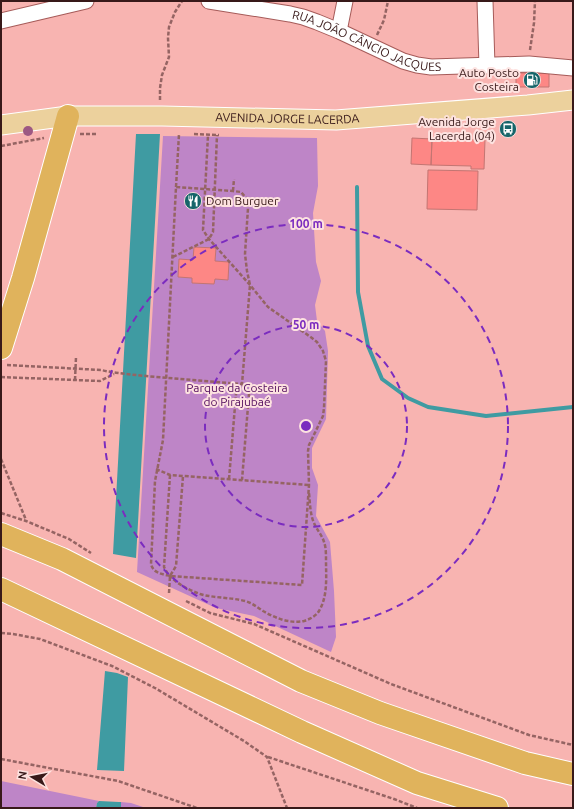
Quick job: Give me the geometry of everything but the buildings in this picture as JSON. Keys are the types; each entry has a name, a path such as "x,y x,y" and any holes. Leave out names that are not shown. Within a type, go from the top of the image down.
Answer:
{"highway":[{"path":"1,348 23,278 68,116"},
{"path":"1,534 62,559 301,681 387,716 525,763 573,774"},
{"path":"1,589 309,735 417,783 497,808"}],"main road":[{"name":"AVENIDA JORGE LACERDA","path":"1,125 68,116 162,116 336,120 573,100"}],"street":[{"path":"1,20 31,7 86,1"},
{"name":"RUA JOÃO CÂNCIO JACQUES","path":"209,1 236,3 303,17 339,31 403,62 417,66 431,67 529,64 573,68"},
{"path":"339,31 344,1"},
{"path":"485,1 487,66"}],"path":[{"path":"162,116 160,88 162,75 169,57 168,38 175,12 182,1"},
{"path":"370,46 378,34 384,20 388,1"},
{"path":"529,64 535,1"},
{"path":"179,134 163,440 156,469 152,568 156,572 170,576 302,585 309,485"},
{"path":"170,475 164,567 176,582 200,594 251,603 268,614 282,620 298,622 309,619 319,612 326,592 326,549 325,543 314,523 311,513 308,451 324,408 326,361 323,351 317,342 268,307 250,284 209,239 203,230 208,135"},
{"path":"172,257 209,239 213,232 217,135"},
{"path":"1,146 45,138"},
{"path":"233,191 234,179"},
{"path":"176,187 241,192 247,199 248,208 245,254 250,284 242,384 236,394 229,479"},
{"path":"75,380 76,357"},
{"path":"1,364 101,370 114,373 242,384"},
{"path":"1,376 100,380 114,373"},
{"path":"242,384 248,394 242,480"},
{"path":"1,459 26,521"},
{"path":"156,469 170,475 309,485"},
{"path":"162,590 169,593 170,576 176,566 183,476"},
{"path":"1,513 26,521 69,539 94,555"},
{"path":"183,599 210,613 254,624 391,684 530,735 573,745"},
{"path":"1,633 40,639 112,666 155,688 244,741 267,757 417,808"},
{"path":"267,757 287,808"},
{"path":"1,759 118,780 196,808"}],"green space":[{"name":"Parque da Costeira do Pirajubaé","path":"163,136 317,138 318,186 313,213 316,262 321,281 315,305 317,321 325,331 328,351 326,419 312,448 312,468 318,485 316,516 330,542 336,637 331,652 254,616 216,608 137,572"},
{"path":"1,781 99,801 96,808 1,808"},
{"path":"121,802 131,803 146,808 121,808"}],"water":[{"path":"136,134 160,134 136,558 113,554"},
{"path":"105,671 128,677 124,771 97,770"},
{"path":"99,801 121,802 121,808 96,808"}],"waterway":[{"path":"357,187 358,292 368,346 382,379 408,398 428,407 486,416 573,407"}],"place":[{"name":"Auto Posto Costeira","path":"532,80"},
{"name":"Avenida Jorge Lacerda (04)","path":"508,129"},
{"name":"Dom Burguer","path":"193,201"}]}
